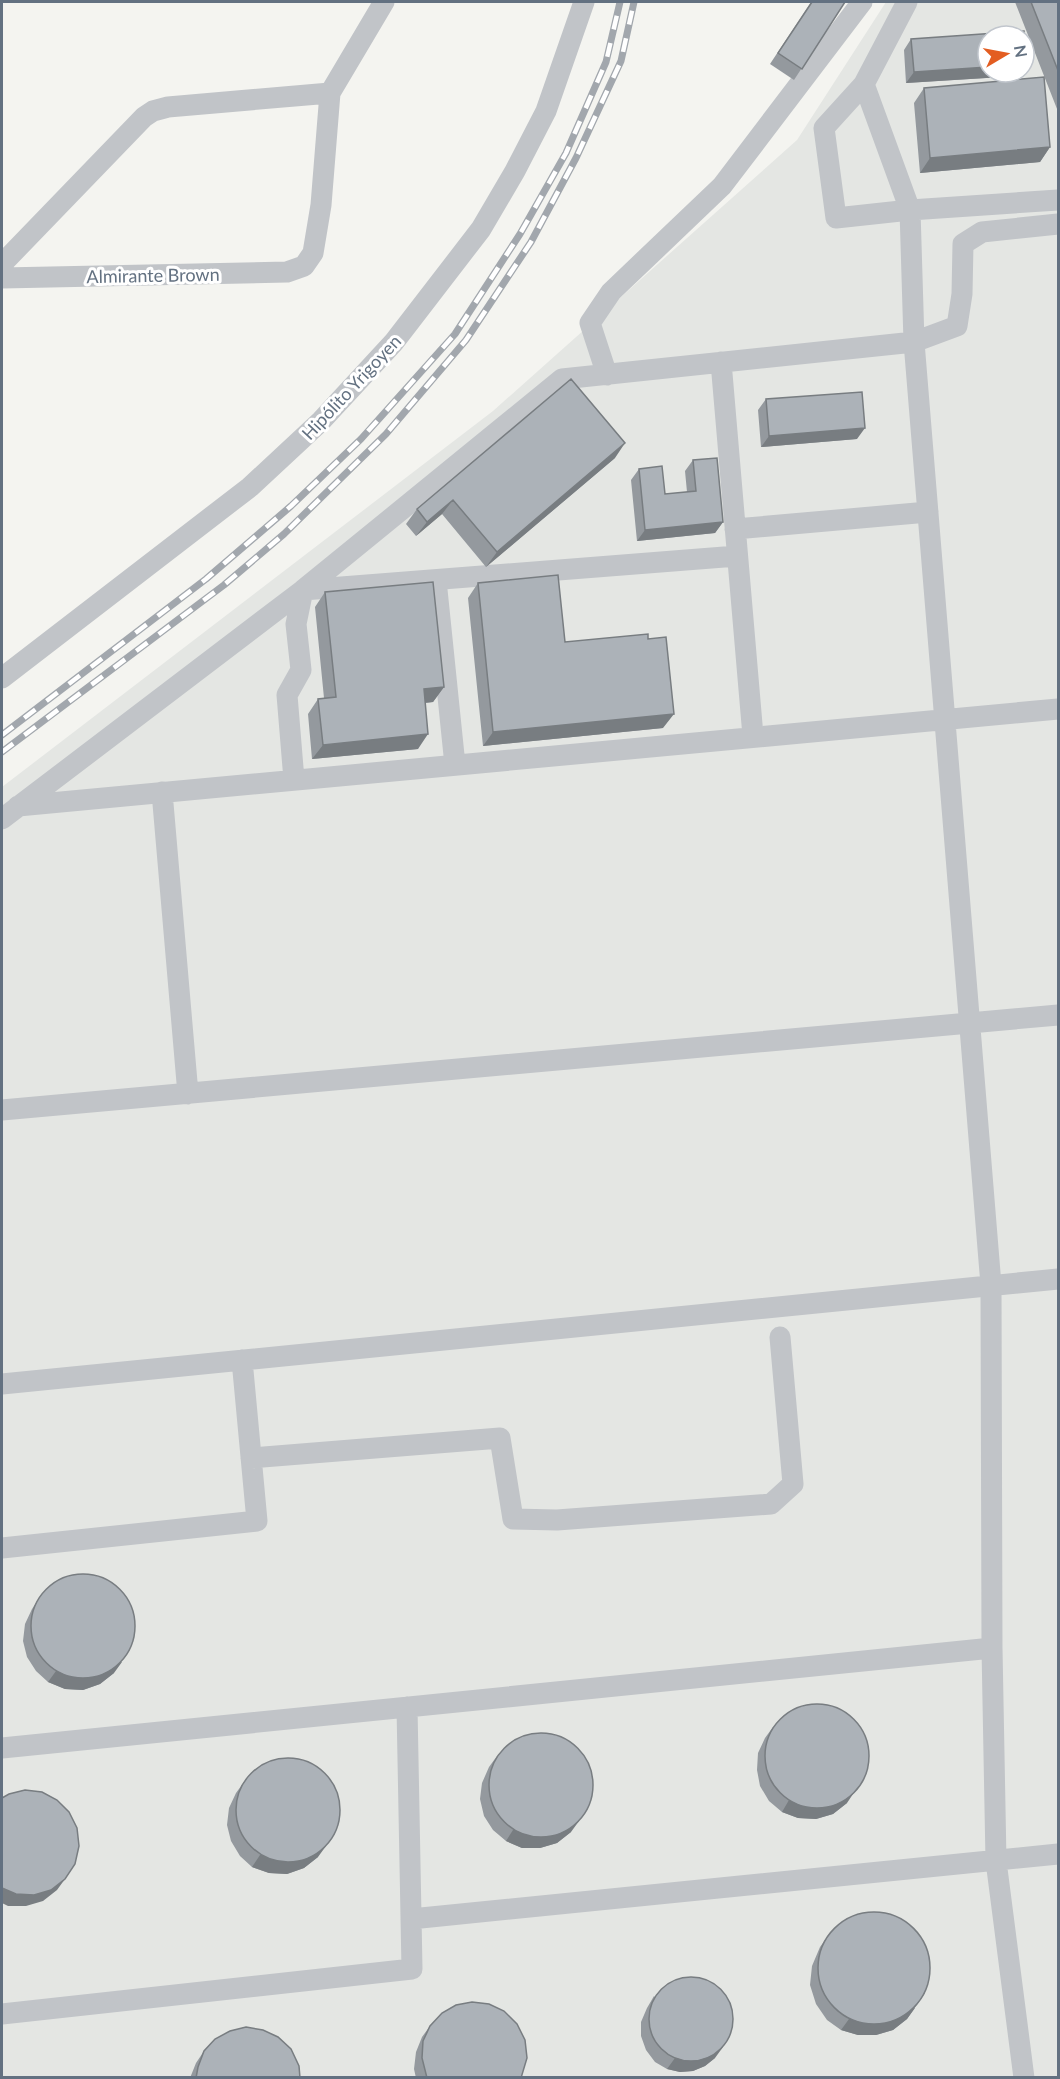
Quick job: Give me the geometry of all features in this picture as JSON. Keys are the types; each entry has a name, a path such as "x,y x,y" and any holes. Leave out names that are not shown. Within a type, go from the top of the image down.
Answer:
{"street":[{"path":"2,264 144,117 153,111 180,105 330,93 384,2"},
{"path":"608,375 590,323 611,292 722,186 862,2"},
{"path":"907,2 864,84 824,128 836,218 910,210 1059,200"},
{"name":"Hipólito Yrigoyen","path":"2,678 250,488 321,421 394,342 481,229 515,171 546,111 579,7"},
{"path":"864,84 910,210 914,342 991,1285 992,1648 996,1861 1024,2078"},
{"name":"Almirante Brown","path":"2,278 287,272 304,266 313,253 321,205 330,93"},
{"path":"10,812 303,590 562,379 914,342 957,326 962,294 963,244 982,232 1059,224"},
{"path":"721,362 753,736"},
{"path":"735,529 928,512"},
{"path":"303,590 737,556"},
{"path":"436,580 454,765"},
{"path":"294,780 287,695 301,670 296,624 303,590"},
{"path":"10,812 162,792 1059,709"},
{"path":"162,792 188,1094"},
{"path":"2,1110 1059,1015"},
{"path":"2,1384 1059,1279"},
{"path":"251,1458 500,1438 513,1519 557,1520 771,1504 793,1484 780,1337"},
{"path":"2,1548 256,1521 242,1360"},
{"path":"2,1748 992,1648"},
{"path":"2,2014 412,1969 407,1707"},
{"path":"411,1919 1059,1854"}],"shaded area":[{"path":"886,2 1058,2 1058,2077 2,2078 2,787 493,411 797,140"}],"building":[{"path":"812,2 845,2 802,69 778,53"},
{"path":"1031,2 1059,2 1059,73"},
{"path":"976,34 976,68 914,72 911,39"},
{"path":"1044,77 1050,147 930,158 924,88 976,83 1036,84 1036,78"},
{"path":"571,379 625,443 497,552 453,500 427,522 417,509"},
{"path":"862,392 865,428 769,436 766,399"},
{"path":"717,458 723,522 645,530 639,469 662,466 665,494 696,491 693,460"},
{"path":"558,575 565,642 648,634 648,639 666,637 674,714 493,732 478,583"},
{"path":"433,582 444,687 424,689 428,734 323,745 318,699 336,697 325,592"},
{"path":"83,1574 103,1578 120,1589 131,1606 135,1626 131,1646 120,1663 103,1674 83,1678 63,1674 46,1663 35,1646 31,1626 35,1606 46,1589 63,1578"},
{"path":"817,1704 837,1708 854,1719 865,1736 869,1756 865,1776 854,1793 837,1804 817,1808 797,1804 780,1793 769,1776 765,1756 769,1736 780,1719 797,1708"},
{"path":"541,1733 561,1737 578,1748 589,1765 593,1785 589,1805 578,1822 561,1833 541,1837 521,1833 504,1822 493,1805 489,1785 493,1765 504,1748 521,1737"},
{"path":"288,1758 308,1762 325,1773 336,1790 340,1810 336,1830 325,1847 308,1858 288,1862 268,1858 251,1847 240,1830 236,1810 240,1790 251,1773 268,1762"},
{"path":"25,1790 42,1792 57,1800 69,1812 77,1828 79,1846 75,1864 65,1879 51,1890 34,1895 16,1894 2,1888 2,1798"},
{"path":"874,1912 895,1916 914,1928 926,1947 930,1968 926,1989 914,2008 895,2020 874,2024 853,2020 834,2008 822,1989 818,1968 822,1947 834,1928 853,1916"},
{"path":"691,1977 707,1980 721,1989 730,2003 733,2019 730,2035 721,2049 707,2058 691,2061 675,2058 661,2049 652,2035 649,2019 652,2003 661,1989 675,1980"},
{"path":"472,2002 489,2004 504,2011 517,2024 525,2040 527,2058 521,2078 427,2078 422,2058 423,2041 430,2026 442,2013 456,2005"},
{"path":"246,2027 263,2030 278,2037 291,2049 299,2066 300,2078 196,2078 204,2051 215,2039 230,2031"}],"railway":[{"path":"2,735 206,579 291,506 361,439 455,334 520,234 566,153 606,62 620,2"},
{"path":"2,752 224,585 284,534 386,434 466,340 531,242 576,158 621,61 634,2"}]}
